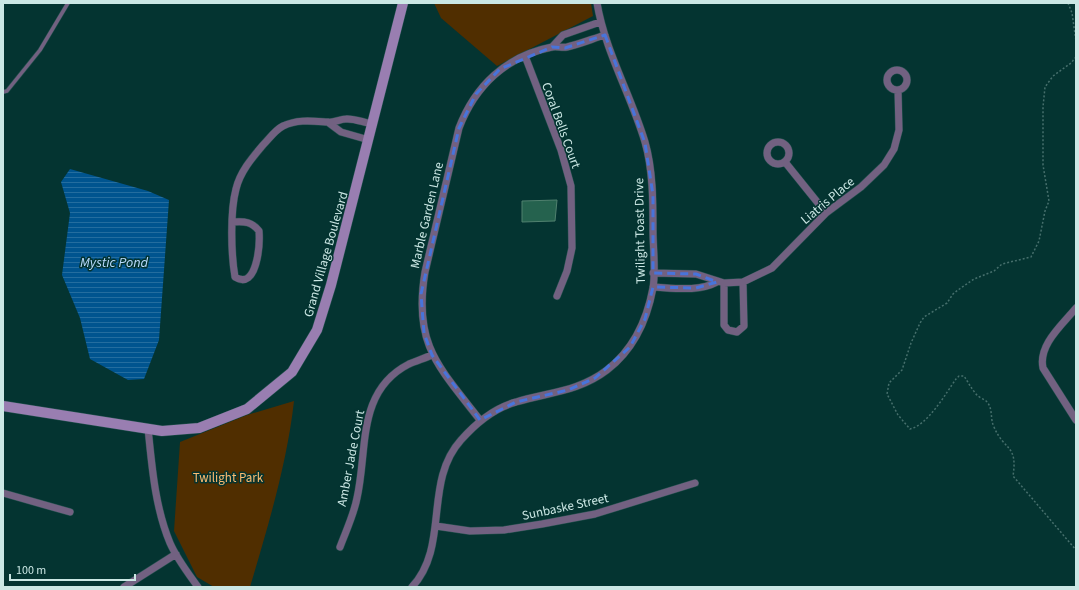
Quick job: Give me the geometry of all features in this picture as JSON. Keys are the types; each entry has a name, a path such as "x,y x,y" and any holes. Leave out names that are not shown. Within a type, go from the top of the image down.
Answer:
{"street":[{"name":"Grand Village Boulevard","path":"3,406 162,431 199,428 247,409 292,372 317,330 331,285 403,3"},
{"name":"Twilight Toast Drive","path":"412,587 429,558 436,526 437,500 446,466 460,442 480,420 516,402 582,385 607,370 630,347 645,319 653,287 653,195 645,143 631,100 600,22 597,3"},
{"name":"Marble Garden Lane","path":"552,47 563,35 600,22"},
{"name":"Marble Garden Lane","path":"480,420 432,355 424,333 421,294 459,128 466,110 489,80 500,69 525,56 552,47 565,48 605,34"},
{"name":"Coral Bells Court","path":"525,56 561,150 571,186 572,248 567,271 558,296"},
{"name":"Liatris Place","path":"653,287 696,288 709,287 721,283 743,282 772,268 826,213 876,174 889,158 894,149 899,130 898,90"},
{"path":"233,222 245,221 254,225 259,231 260,240 255,267 251,276 241,281 235,277 233,222 236,188 248,163 272,135 281,127 291,123 313,120 330,123 346,119 372,124"},
{"path":"330,123 342,132 369,140"},
{"path":"785,162 826,213"},
{"name":"Liatris Place","path":"653,273 696,274 721,283"},
{"path":"721,283 724,325 728,330 737,332 744,326 743,282"},
{"path":"1076,308 1046,344 1041,359 1043,368 1076,420"},
{"name":"Amber Jade Court","path":"340,547 357,498 367,422 376,397 390,378 409,365 432,355"},
{"path":"148,428 158,505 170,542 176,554 198,587"},
{"name":"Sunbaske Street","path":"436,526 470,531 504,530 542,524 595,514 695,484"},
{"path":"3,493 70,512"},
{"path":"124,587 176,554"}],"lane":[{"path":"3,92 7,91 40,50 68,3"}],"path":[{"path":"1068,3 1072,13 1076,41"},
{"path":"1076,58 1072,63 1053,76 1045,87 1043,107 1043,165 1049,201 1037,248 1031,256 1002,264 994,271 974,279 953,294 947,303 924,317 920,322 911,342 902,370 889,383 887,394 898,415 910,429 918,426 941,401 959,376 964,376 976,394 987,401 992,411 992,422 996,431 1015,458 1014,479 1022,486 1039,509 1068,539 1076,550"}],"highlighted area":[{"path":"605,35 645,143 653,195 653,273 696,274 717,282 696,288 653,287 645,319 630,347 595,378 568,390 516,402 480,420 432,355 424,333 421,294 459,128 476,94 500,69 552,47 565,48"}],"green space":[{"path":"434,3 591,3 593,16 497,66 441,18"},
{"name":"Twilight Park","path":"294,401 282,471 250,587 214,587 197,577 174,531 180,442 247,415"}],"water":[{"name":"Mystic Pond","path":"70,169 148,191 169,200 159,340 144,379 128,380 90,359 80,318 62,275 70,213 61,182"}],"building":[{"path":"557,200 555,221 522,222 522,201"}]}
